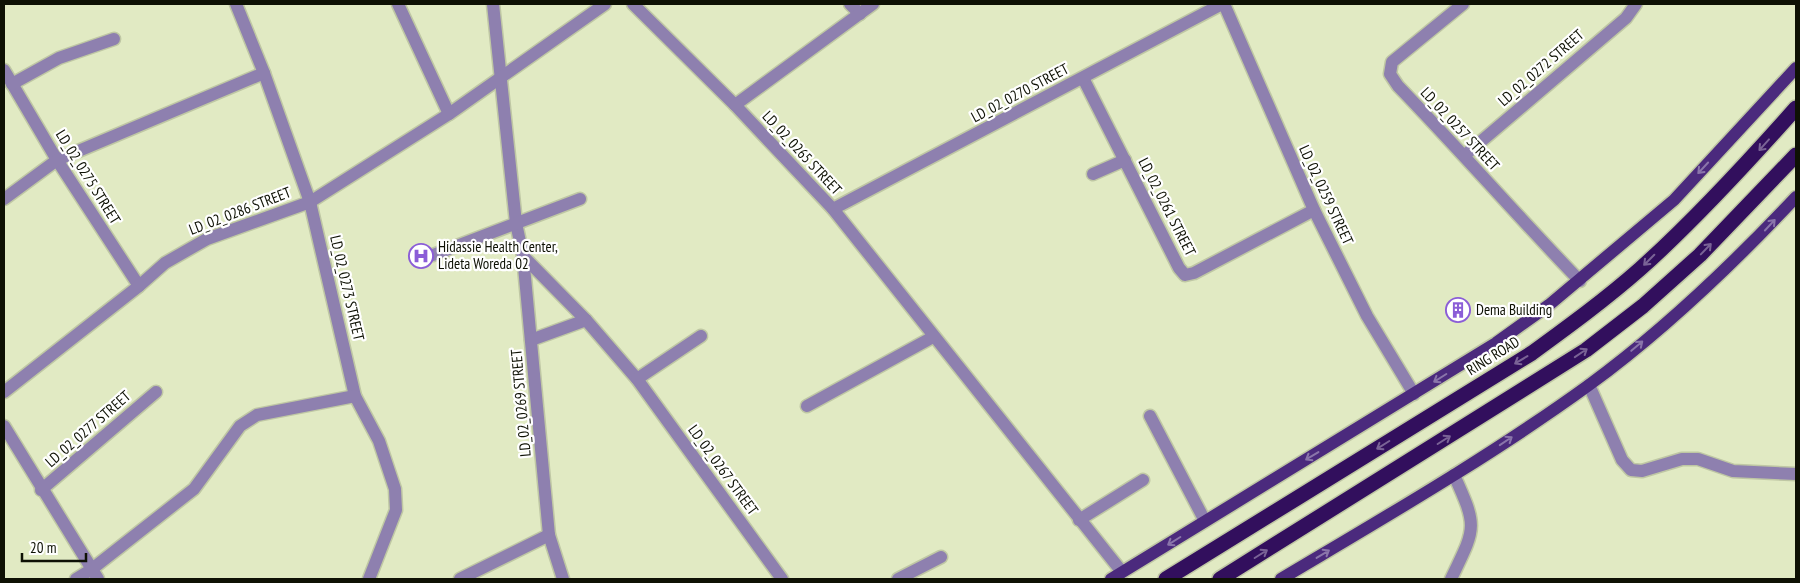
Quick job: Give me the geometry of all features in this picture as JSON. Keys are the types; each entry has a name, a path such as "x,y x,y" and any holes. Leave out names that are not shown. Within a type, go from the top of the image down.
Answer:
{"highway":[{"name":"RING ROAD","path":"1166,579 1532,353 1573,324 1642,267 1746,164 1796,108"},
{"path":"1220,579 1586,350 1643,306 1700,255 1796,155"}],"main road":[{"path":"1117,576 1496,343 1580,281 1674,200 1796,68"},
{"path":"1281,579 1454,475 1589,385 1642,342 1747,249 1796,197"}],"street":[{"name":"LD_02_0273 STREET","path":"236,4 264,73 310,202 355,396 379,441 396,489 396,510 369,579"},
{"path":"398,4 449,114"},
{"name":"LD_02_0269 STREET","path":"493,4 516,223 523,256 549,535 563,579"},
{"name":"LD_02_0286 STREET","path":"4,392 139,286 165,263 185,250 207,239 310,202 449,114 605,4"},
{"name":"LD_02_0265 STREET","path":"633,4 735,105 833,209 1080,520 1117,576"},
{"path":"850,4 860,14"},
{"path":"735,105 873,4"},
{"name":"LD_02_0270 STREET","path":"833,209 1223,4"},
{"name":"LD_02_0259 STREET","path":"1223,4 1314,210 1367,316 1414,394"},
{"name":"LD_02_0257 STREET","path":"1463,4 1392,62 1390,74 1398,86 1465,155 1520,220 1580,281"},
{"name":"LD_02_0272 STREET","path":"1465,155 1626,18 1636,4"},
{"name":"LD_02_0275 STREET","path":"114,39 6,75 57,160 139,286"},
{"path":"4,200 57,160 264,73"},
{"name":"LD_02_0261 STREET","path":"1083,78 1179,268 1185,275 1194,273 1314,210"},
{"path":"1093,174 1125,160"},
{"path":"433,255 580,199"},
{"name":"LD_02_0267 STREET","path":"523,256 586,320 637,379 782,579"},
{"path":"531,340 586,320"},
{"path":"637,379 701,336"},
{"path":"807,406 933,337"},
{"path":"1589,385 1622,460 1631,470 1642,471 1682,459 1698,459 1733,471 1796,474"},
{"name":"LD_02_0277 STREET","path":"42,490 156,392"},
{"path":"76,579 95,574 194,489 240,426 257,414 355,396"},
{"path":"1150,416 1205,521"},
{"name":"LD_02_0277 STREET","path":"4,426 95,574"},
{"path":"1451,579 1470,540 1472,522 1469,509 1454,475"},
{"path":"1080,520 1143,480"},
{"path":"460,579 549,535"},
{"path":"898,579 941,557"}],"place":[{"name":"Hidassie Health Center, Lideta Woreda 02","path":"421,256"},
{"name":"Dema Building","path":"1458,310"}]}
